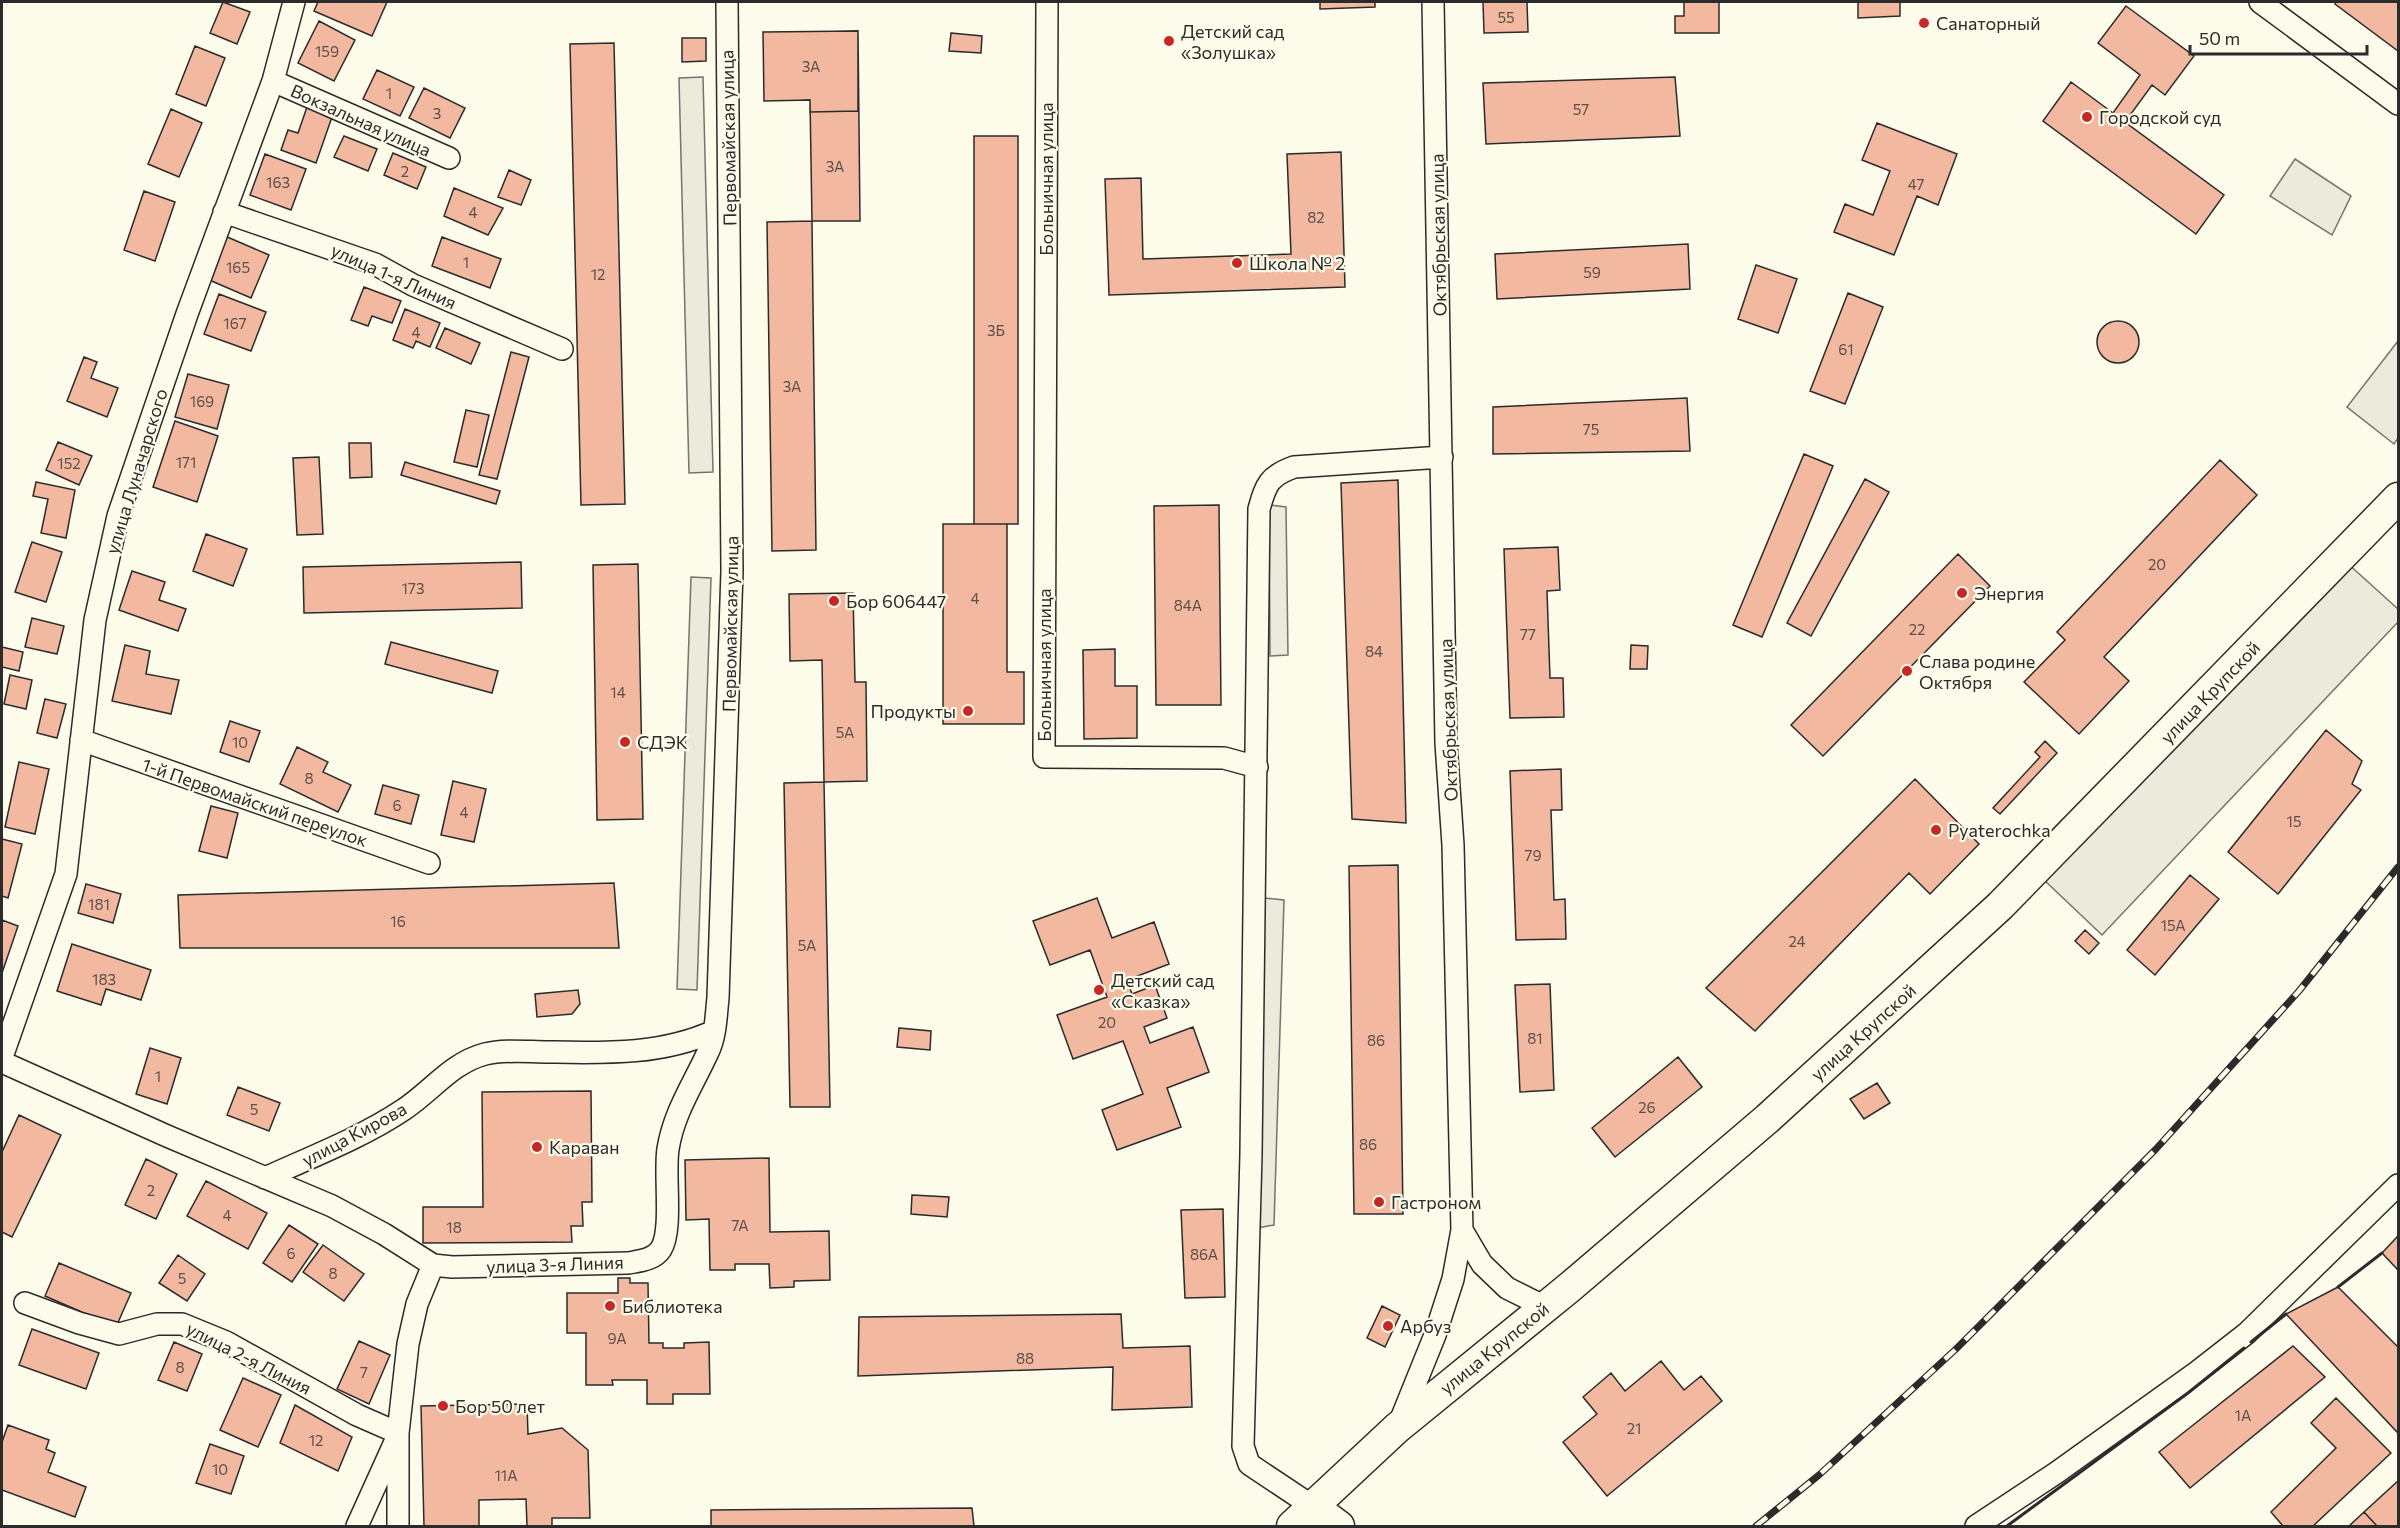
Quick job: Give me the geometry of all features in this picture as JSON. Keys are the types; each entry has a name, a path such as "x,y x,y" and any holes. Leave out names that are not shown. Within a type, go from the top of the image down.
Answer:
{"street":[{"name":"улица Луначарского","path":"2,1057 66,874 95,620 118,516 224,212 273,81 294,2"},
{"name":"Первомайская улица","path":"666,1237 667,1151 674,1122 686,1093 709,1050 718,998 732,571 727,2"},
{"name":"Больничная улица","path":"1047,2 1044,757 1224,758 1257,767"},
{"name":"Октябрьская улица","path":"1397,1428 1439,1324 1454,1279 1462,1230 1453,845 1446,743 1433,2"},
{"path":"2260,2 2398,104"},
{"name":"Вокзальная улица","path":"273,81 449,158"},
{"name":"улица 1-я Линия","path":"224,212 375,264 413,285 562,349"},
{"path":"1339,1527 1302,1516 1249,1464 1243,1446 1251,1154 1259,509 1265,488 1277,474 1294,467 1442,457"},
{"name":"улица Крупской","path":"1302,1516 1397,1428 1545,1307 1767,1119 2000,906 2398,498"},
{"name":"1-й Первомайский переулок","path":"81,740 429,863"},
{"name":"улица Кирова","path":"265,1178 337,1146 402,1111 454,1068 488,1053 603,1053 656,1048 679,1044 714,1031"},
{"path":"2,1062 265,1178"},
{"name":"улица 3-я Линия","path":"265,1178 332,1206 384,1234 433,1265 452,1267 628,1263 648,1260 660,1251 666,1237"},
{"path":"1976,1527 2084,1453 2247,1333 2398,1185"},
{"path":"1462,1230 1482,1264 1507,1288 1545,1307"},
{"path":"398,1527 398,1433 408,1344 417,1304 433,1265"},
{"name":"улица 2-я Линия","path":"25,1303 78,1323 119,1334 157,1324 182,1324 225,1342 357,1414 398,1433"},
{"path":"357,1527 398,1433"}],"shaded area":[{"path":"703,77 713,472 689,473 679,78"},
{"path":"2295,159 2351,196 2332,235 2270,196"},
{"path":"2398,341 2398,438 2394,444 2347,407"},
{"path":"1269,505 1286,507 1288,655 1270,656"},
{"path":"2346,562 2398,609 2398,622 2102,935 2042,878"},
{"path":"691,577 711,578 697,990 677,989"},
{"path":"1265,898 1284,900 1274,1225 1257,1228"}],"building":[{"path":"223,2 250,12 237,44 210,33"},
{"path":"318,2 387,2 372,36 314,11"},
{"path":"1320,2 1375,2 1375,7 1320,9"},
{"path":"1483,2 1527,2 1528,32 1484,33"},
{"path":"1684,2 1719,2 1719,33 1675,33 1675,16 1684,16"},
{"path":"1858,2 1900,2 1900,16 1858,18"},
{"path":"2336,2 2398,2 2398,51 2335,4"},
{"name":"Городской суд","path":"2126,6 2194,56 2165,95 2152,85 2125,122 2224,195 2196,234 2043,121 2071,82 2113,113 2140,75 2098,43"},
{"path":"319,21 355,40 334,81 298,63"},
{"path":"858,31 858,111 810,112 810,100 764,101 763,32"},
{"path":"858,31 860,221 812,221 810,100 764,101 763,32"},
{"path":"951,33 982,36 981,53 949,51"},
{"path":"682,38 706,38 706,61 682,62"},
{"path":"614,43 625,504 581,505 570,44"},
{"path":"195,46 225,58 206,106 176,94"},
{"path":"377,70 414,87 400,116 363,99"},
{"path":"1675,77 1680,136 1486,144 1483,83"},
{"path":"424,88 465,108 450,138 409,118"},
{"path":"307,107 332,117 316,163 281,150 288,130 298,133"},
{"path":"171,109 202,123 179,177 148,164"},
{"path":"1877,123 1957,154 1938,205 1917,196 1894,255 1834,232 1845,204 1873,215 1890,171 1862,160"},
{"path":"344,136 377,149 368,171 334,157"},
{"path":"974,136 1018,136 1018,524 974,524"},
{"path":"1341,152 1345,287 1109,295 1105,179 1141,178 1143,259 1291,254 1287,154"},
{"path":"393,153 426,167 417,189 384,175"},
{"path":"265,154 306,169 291,210 250,195"},
{"path":"509,170 531,180 521,205 498,197"},
{"path":"454,188 503,208 488,235 444,216"},
{"path":"144,191 175,202 155,261 124,250"},
{"path":"812,221 816,550 772,551 767,222"},
{"path":"225,236 269,255 251,298 207,279"},
{"path":"442,237 501,259 490,288 432,266"},
{"path":"1688,244 1690,289 1497,299 1495,254"},
{"path":"1756,265 1797,279 1778,333 1738,319"},
{"path":"364,287 401,301 392,323 372,316 368,326 351,320"},
{"path":"1848,293 1883,307 1845,404 1810,391"},
{"path":"219,294 266,312 251,351 204,334"},
{"path":"405,309 440,323 430,347 416,341 413,348 393,340"},
{"path":"2118,321 2133,327 2139,342 2133,357 2118,363 2103,357 2097,342 2103,327"},
{"path":"445,328 480,343 471,364 436,348"},
{"path":"511,352 529,357 497,479 479,475"},
{"path":"84,357 97,362 91,378 118,388 107,417 67,401"},
{"path":"188,374 229,385 217,429 175,417"},
{"path":"1687,398 1690,451 1493,454 1493,407"},
{"path":"466,410 489,415 477,467 454,462"},
{"path":"175,421 218,436 197,502 153,487"},
{"path":"58,442 92,456 79,485 46,470"},
{"path":"349,443 371,443 372,477 350,478"},
{"path":"1804,454 1833,466 1762,637 1733,625"},
{"path":"319,457 323,534 297,535 293,458"},
{"path":"2220,460 2257,495 2104,657 2129,681 2079,734 2024,682 2065,640 2057,632"},
{"path":"405,462 500,491 496,504 401,475"},
{"path":"1865,479 1889,492 1811,636 1787,623"},
{"path":"1398,480 1406,823 1352,819 1341,483"},
{"path":"36,482 75,490 66,538 41,533 48,499 33,496"},
{"path":"1219,505 1221,705 1156,705 1154,506"},
{"path":"943,524 1007,524 1007,672 1024,672 1024,724 943,724"},
{"path":"206,534 247,549 233,586 193,571"},
{"path":"32,542 62,552 46,602 15,592"},
{"path":"1558,547 1560,590 1547,591 1550,678 1563,678 1564,717 1510,718 1504,549"},
{"path":"1958,554 1990,586 1823,756 1791,725"},
{"path":"521,562 522,608 304,613 303,567"},
{"path":"638,564 643,819 597,820 593,565"},
{"path":"132,571 165,582 159,600 186,609 178,631 119,610"},
{"path":"853,593 855,682 866,682 867,781 824,782 822,660 790,661 789,594"},
{"path":"32,618 64,626 57,654 25,647"},
{"path":"391,642 498,671 492,693 385,664"},
{"path":"125,645 150,651 146,674 179,680 171,714 112,701"},
{"path":"1631,645 1648,646 1647,669 1630,669"},
{"path":"2,647 23,652 19,671 2,667"},
{"path":"1115,649 1115,686 1137,686 1137,738 1084,739 1083,650"},
{"path":"10,675 32,680 26,709 4,704"},
{"path":"45,699 66,704 57,738 37,733"},
{"path":"230,721 260,731 249,762 220,752"},
{"path":"2326,730 2362,761 2352,784 2361,790 2278,894 2228,852"},
{"path":"2045,741 2057,753 2000,814 1993,808 2040,757 2035,752"},
{"path":"297,747 328,762 323,772 351,785 338,812 280,784"},
{"path":"19,762 49,769 35,834 5,827"},
{"path":"1561,769 1562,810 1551,810 1554,900 1565,899 1566,939 1516,940 1510,771"},
{"path":"1915,779 1979,844 1930,894 1909,873 1755,1031 1706,988"},
{"path":"453,781 486,789 474,842 441,835"},
{"path":"824,782 830,1107 790,1107 784,783"},
{"path":"383,785 419,795 411,824 375,814"},
{"path":"211,806 238,813 227,858 199,851"},
{"path":"2,839 22,844 8,898 2,896"},
{"path":"1398,865 1403,1214 1354,1214 1349,866"},
{"path":"2190,875 2219,899 2155,975 2127,950"},
{"path":"614,883 619,948 180,948 178,895"},
{"path":"86,884 121,894 113,923 78,913"},
{"path":"1097,898 1112,938 1154,922 1169,964 1127,980 1132,994 1155,985 1167,1018 1144,1027 1150,1043 1193,1027 1209,1072 1167,1088 1181,1127 1117,1150 1102,1110 1143,1094 1123,1041 1073,1059 1057,1015 1107,997 1090,950 1050,965 1033,921"},
{"path":"2,920 18,926 2,973"},
{"path":"2085,930 2099,943 2089,954 2075,941"},
{"path":"72,944 151,970 141,1000 106,989 101,1005 57,991"},
{"path":"1550,984 1554,1090 1520,1092 1515,985"},
{"path":"578,990 580,1004 572,1014 537,1017 535,994"},
{"path":"899,1028 931,1031 930,1050 897,1047"},
{"path":"150,1048 181,1058 167,1104 136,1094"},
{"path":"1678,1057 1702,1087 1615,1157 1592,1128"},
{"path":"1877,1083 1890,1103 1864,1119 1850,1099"},
{"path":"238,1087 280,1103 269,1131 227,1115"},
{"name":"Караван","path":"591,1091 592,1202 582,1202 583,1226 571,1226 572,1242 423,1243 423,1207 483,1207 482,1092"},
{"path":"19,1115 61,1135 12,1237 2,1232 2,1152"},
{"path":"769,1158 770,1232 829,1231 830,1280 794,1281 794,1287 770,1288 769,1264 735,1264 735,1270 710,1270 709,1219 686,1220 685,1160"},
{"path":"146,1159 177,1174 156,1219 125,1205"},
{"path":"206,1181 267,1213 248,1249 187,1216"},
{"path":"912,1195 949,1197 947,1217 911,1214"},
{"path":"1223,1209 1225,1297 1185,1298 1181,1210"},
{"path":"289,1225 318,1244 292,1282 263,1263"},
{"path":"2398,1236 2398,1270 2382,1253"},
{"path":"323,1245 364,1274 344,1301 303,1272"},
{"path":"178,1255 205,1274 187,1301 159,1283"},
{"path":"59,1263 131,1293 116,1327 45,1296"},
{"path":"618,1278 630,1278 630,1283 648,1283 649,1343 663,1343 663,1348 684,1348 684,1343 709,1342 710,1394 673,1394 673,1404 647,1404 647,1380 612,1380 613,1385 586,1385 586,1333 567,1333 567,1293 618,1293"},
{"path":"2338,1287 2398,1347 2398,1433 2286,1314"},
{"path":"1382,1306 1400,1315 1385,1347 1367,1338"},
{"path":"1121,1314 1123,1348 1190,1346 1192,1407 1112,1410 1113,1367 858,1376 859,1317"},
{"path":"32,1329 99,1353 86,1389 19,1365"},
{"path":"359,1341 390,1355 369,1404 337,1389"},
{"path":"174,1342 202,1354 187,1391 158,1380"},
{"path":"2293,1346 2325,1377 2190,1488 2159,1452"},
{"path":"1661,1361 1684,1390 1701,1376 1722,1401 1607,1496 1563,1442 1597,1414 1583,1397 1611,1373 1625,1391"},
{"path":"243,1378 281,1395 258,1447 220,1430"},
{"path":"2336,1398 2391,1453 2313,1526 2283,1526 2271,1512 2336,1448 2311,1423"},
{"path":"527,1404 528,1434 562,1428 588,1450 590,1518 552,1518 552,1526 527,1526 526,1499 479,1500 479,1526 424,1526 421,1406"},
{"path":"295,1405 352,1437 338,1471 280,1443"},
{"path":"8,1425 49,1440 46,1449 55,1453 48,1472 86,1487 75,1517 2,1490 2,1442"},
{"path":"210,1444 244,1456 231,1494 196,1483"},
{"path":"2398,1481 2398,1526 2377,1526 2364,1512"},
{"path":"972,1508 974,1526 711,1526 711,1510"},
{"path":"2364,1512 2377,1526 2349,1526"}],"railway":[{"path":"1756,1526 1819,1475 1956,1349 2156,1149 2299,991 2398,867"}],"wall":[{"path":"2338,1287 2382,1253"},
{"path":"2251,1342 2286,1314"},
{"path":"2007,1526 2188,1393 2244,1348"}],"place":[{"name":"Санаторный","path":"1924,23"},
{"name":"Детский сад «Золушка»","path":"1169,41"},
{"name":"Городской суд","path":"2087,117"},
{"name":"Школа № 2","path":"1237,263"},
{"name":"Энергия","path":"1962,593"},
{"name":"Бор 606447","path":"834,601"},
{"name":"Слава родине Октября","path":"1907,671"},
{"name":"Продукты","path":"968,711"},
{"name":"СДЭК","path":"625,742"},
{"name":"Pyaterochka","path":"1936,830"},
{"name":"Детский сад «Сказка»","path":"1099,990"},
{"name":"Караван","path":"537,1147"},
{"name":"Гастроном","path":"1379,1202"},
{"name":"Библиотека","path":"610,1306"},
{"name":"Арбуз","path":"1388,1326"},
{"name":"Бор 50 лет","path":"443,1406"}]}
